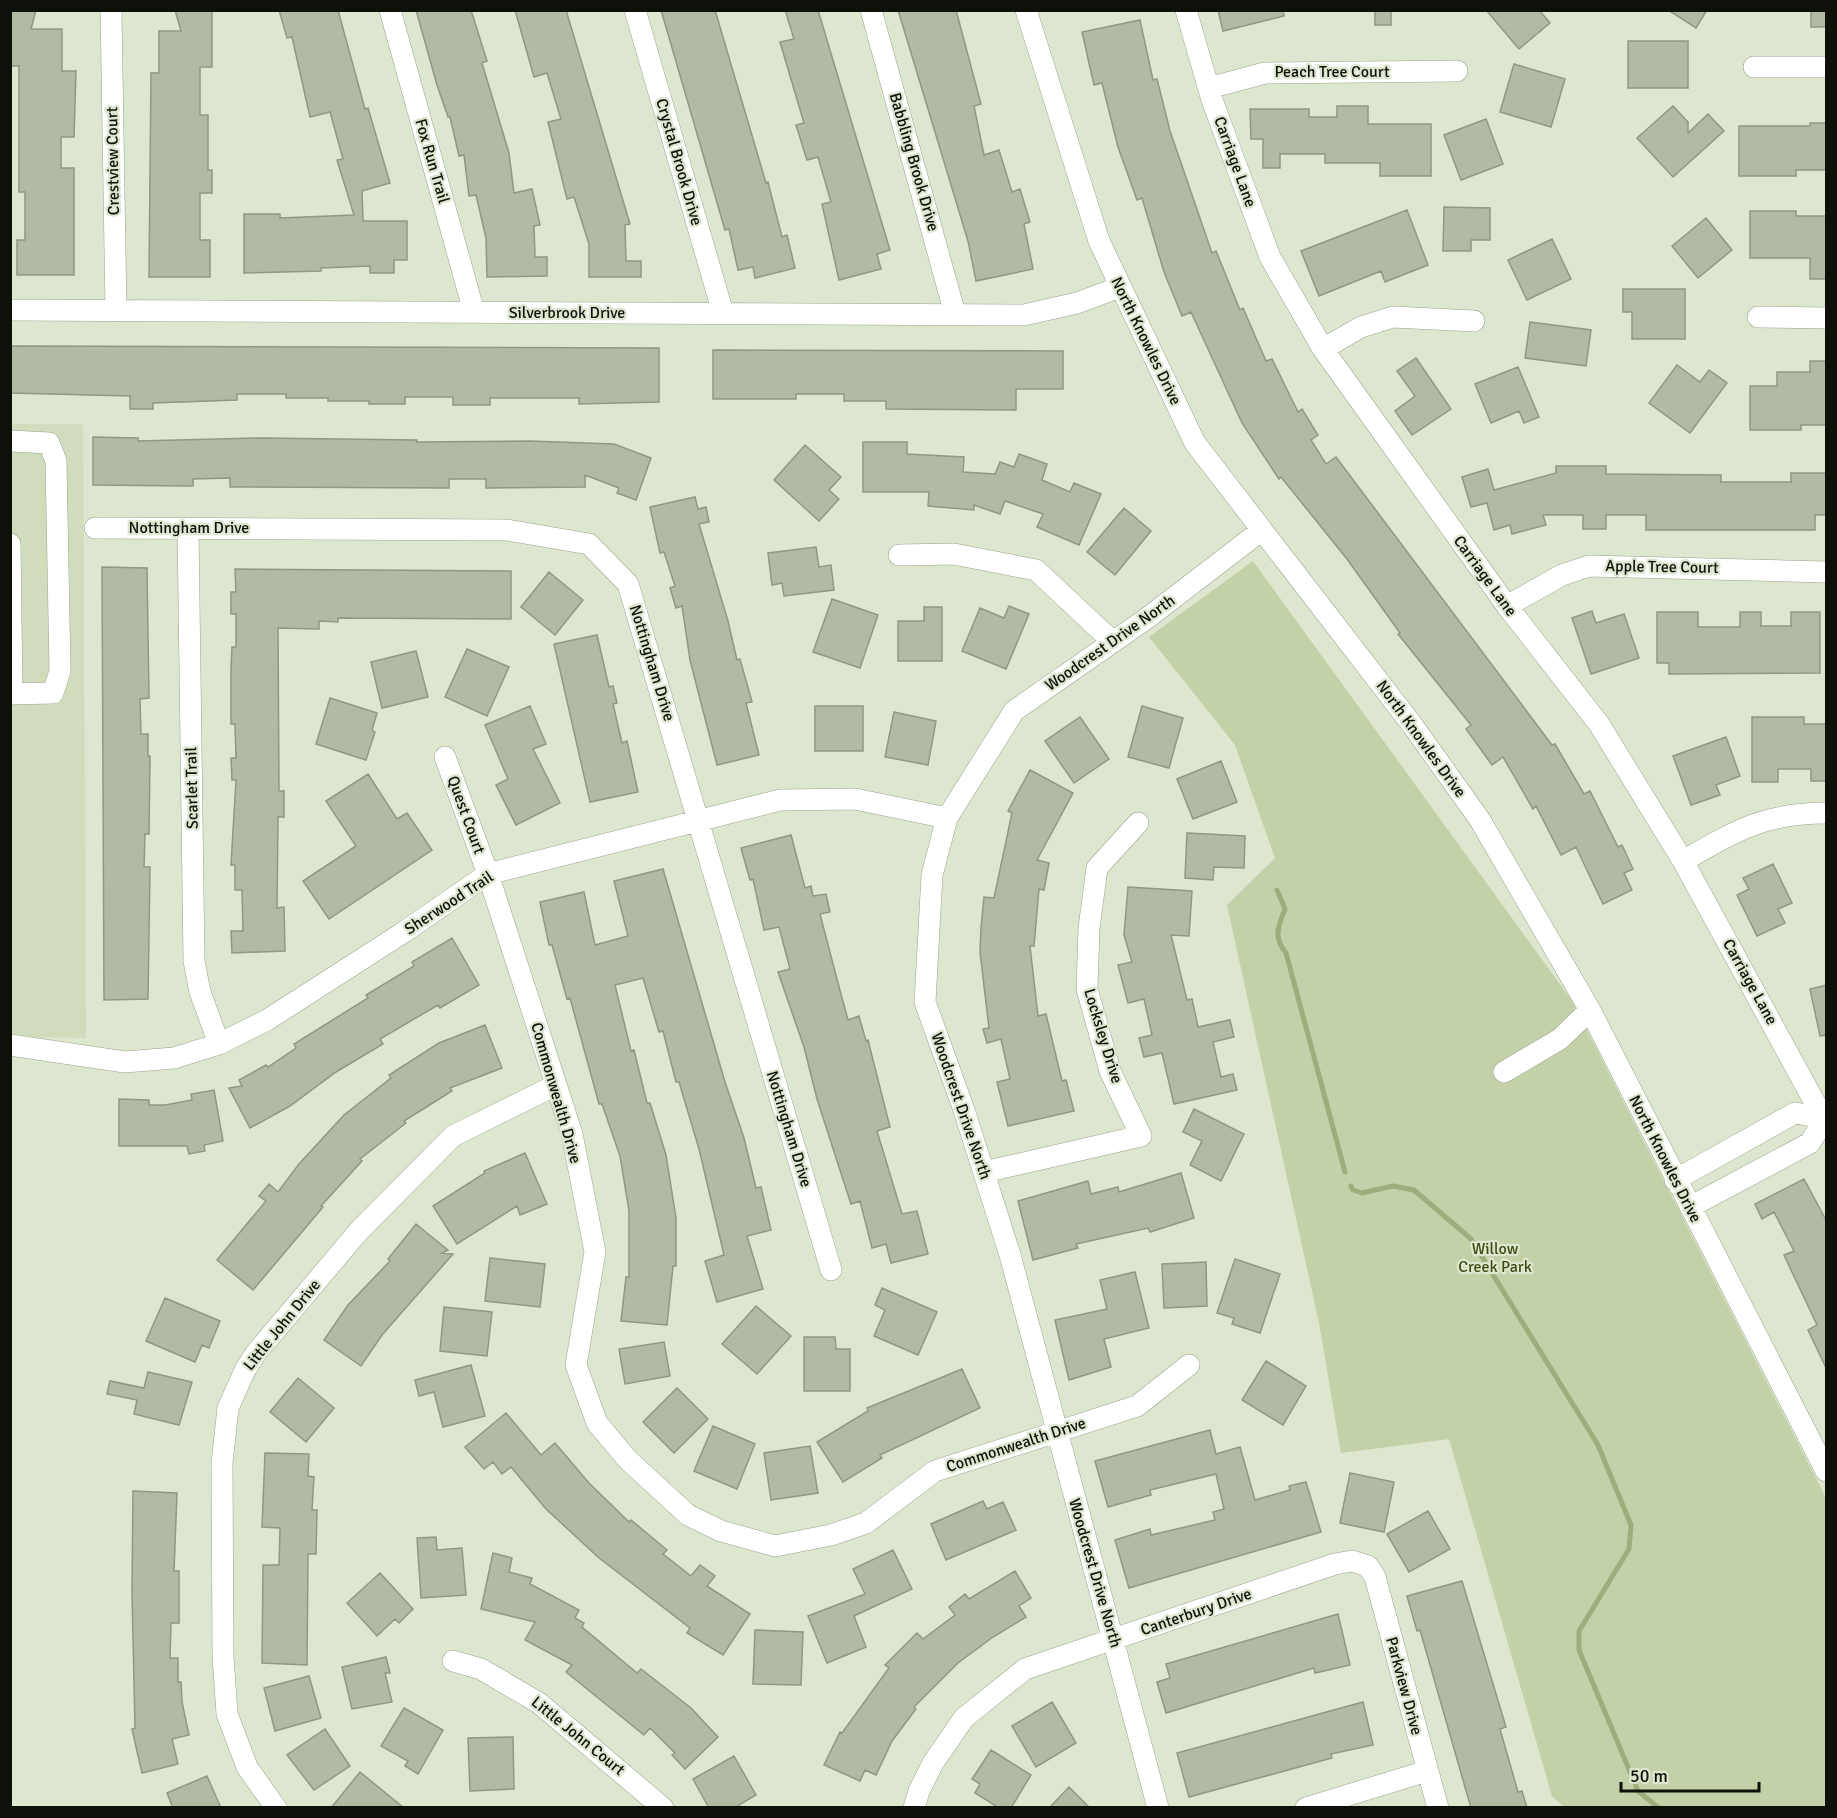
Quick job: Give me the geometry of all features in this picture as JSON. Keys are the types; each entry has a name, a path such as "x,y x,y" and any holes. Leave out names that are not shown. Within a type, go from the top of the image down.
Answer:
{"street":[{"name":"Crestview Court","path":"111,10 116,311"},
{"name":"Fox Run Trail","path":"390,10 474,312"},
{"name":"Crystal Brook Drive","path":"634,10 723,313"},
{"name":"Babbling Brook Drive","path":"871,10 955,314"},
{"name":"North Knowles Drive","path":"1026,10 1083,197 1119,287 1195,443 1413,726 1480,820 1590,1010 1827,1471"},
{"name":"Carriage Lane","path":"1186,10 1209,88 1270,257 1323,349 1507,606 1599,724 1683,861 1826,1119"},
{"path":"1754,67 1827,67"},
{"name":"Peach Tree Court","path":"1209,88 1265,73 1457,71"},
{"name":"Silverbrook Drive","path":"10,310 1024,315 1077,303 1119,287"},
{"path":"1323,349 1360,327 1394,317 1474,321"},
{"path":"1758,317 1827,318"},
{"path":"10,441 49,443 56,461 60,671 53,693 11,694 10,544"},
{"name":"Nottingham Drive","path":"96,528 507,530 589,544 628,584 831,1270"},
{"name":"Scarlet Trail","path":"188,528 194,961 200,992 219,1044"},
{"name":"Woodcrest Drive North","path":"1158,1808 1010,1256 925,1002 932,875 947,818 1014,711 1113,642 1262,530"},
{"path":"899,555 954,554 1036,570 1113,642"},
{"name":"Apple Tree Court","path":"1507,606 1562,575 1589,566 1827,572"},
{"name":"Quest Court","path":"445,757 488,874"},
{"name":"Sherwood Trail","path":"10,1045 125,1062 174,1058 219,1044 267,1020 405,932 488,874 780,800 855,799 947,818"},
{"path":"1683,861 1742,827 1770,818 1827,813"},
{"name":"Locksley Drive","path":"984,1173 1141,1137 1110,1071 1087,989 1089,928 1097,868 1138,823"},
{"name":"Commonwealth Drive","path":"488,874 572,1134 595,1252 576,1365 597,1423 628,1460 688,1515 721,1531 775,1546 831,1535 866,1523 935,1471 1137,1406 1189,1365"},
{"path":"1504,1072 1560,1039 1590,1010"},
{"name":"Little John Drive","path":"276,1808 247,1767 227,1714 223,1656 222,1463 223,1436 234,1392 256,1353 358,1232 453,1136 556,1085"},
{"path":"1675,1179 1795,1113 1826,1119 1810,1143 1690,1207"},
{"name":"Canterbury Drive","path":"914,1808 919,1791 964,1718 1025,1670 1068,1653 1115,1641 1335,1564 1352,1561 1368,1566"},
{"name":"Parkview Drive","path":"1368,1566 1376,1577 1438,1808"},
{"name":"Little John Court","path":"453,1661 482,1669 539,1703 663,1808"},
{"path":"1306,1808 1427,1771"}],"shaded area":[{"path":"11,424 83,424 86,1038 11,1037"}],"green space":[{"name":"Willow Creek Park","path":"1253,561 1572,1001 1826,1498 1826,1807 1564,1807 1552,1796 1449,1439 1341,1453 1319,1323 1227,905 1275,858 1235,745 1149,637"}],"building":[{"path":"10,10 36,10 31,29 62,29 62,71 76,71 74,137 61,137 61,168 74,168 74,275 17,275 17,240 25,240 25,192 19,192 19,66 10,66"},
{"path":"175,10 212,10 212,67 200,67 200,115 208,115 208,170 212,170 212,193 200,193 200,240 210,240 210,277 149,277 151,73 159,73 159,31 181,31"},
{"path":"279,10 338,10 365,109 368,108 390,183 362,191 363,221 407,221 407,260 394,260 394,273 370,273 370,266 321,268 321,271 244,273 244,214 280,214 280,218 354,215 337,160 343,159 330,112 310,117 292,37 287,38"},
{"path":"416,10 471,10 487,61 482,63 509,153 514,193 532,189 540,225 534,226 535,257 547,257 547,276 487,277 486,238 476,195 469,196 464,155 459,156 450,117 448,117 437,85"},
{"path":"515,10 566,10 630,224 625,225 626,261 641,261 641,277 589,277 589,244 574,197 567,199 548,122 561,119 547,73 534,77"},
{"path":"661,10 715,10 766,183 768,182 782,237 787,235 795,268 755,278 753,267 738,270 729,229 725,230"},
{"path":"785,10 818,10 890,250 877,254 881,269 839,280 822,204 831,202 818,157 807,160 796,125 804,123 780,42 794,39"},
{"path":"898,10 956,10 981,104 974,106 984,155 999,150 1012,192 1020,189 1030,222 1024,224 1033,269 976,281 968,241"},
{"path":"1218,10 1283,10 1284,16 1223,31"},
{"path":"1375,10 1391,10 1391,25 1375,25"},
{"path":"1486,10 1539,10 1550,23 1519,49"},
{"path":"1668,10 1707,10 1696,28"},
{"path":"1811,10 1827,10 1827,27 1811,27"},
{"path":"1140,20 1153,80 1157,79 1170,131 1212,253 1216,251 1240,310 1243,308 1266,361 1272,359 1298,412 1302,409 1318,435 1311,440 1326,464 1336,457 1552,745 1555,744 1584,794 1590,791 1618,847 1622,845 1633,869 1624,873 1632,890 1603,904 1576,847 1561,855 1536,806 1533,809 1503,757 1492,765 1466,729 1471,725 1398,634 1400,633 1347,559 1281,477 1279,479 1242,423 1191,312 1182,316 1164,272 1142,198 1137,200 1118,147 1102,83 1094,85 1082,32"},
{"path":"1628,41 1688,41 1688,88 1628,88"},
{"path":"1514,64 1565,79 1551,127 1500,112"},
{"path":"1337,106 1368,106 1368,124 1431,124 1431,176 1380,176 1380,163 1325,163 1325,154 1280,154 1280,168 1263,168 1263,139 1251,139 1250,109 1309,109 1309,117 1337,117"},
{"path":"1673,106 1688,122 1688,133 1708,114 1724,131 1673,177 1637,138"},
{"path":"1486,119 1503,164 1461,180 1444,135"},
{"path":"1810,123 1827,123 1827,170 1796,170 1796,176 1739,176 1739,126 1810,126"},
{"path":"1444,207 1490,208 1490,240 1471,240 1471,251 1443,251"},
{"path":"1407,210 1428,265 1385,282 1381,271 1319,296 1301,251"},
{"path":"1750,211 1796,211 1796,216 1827,216 1827,279 1810,279 1810,258 1750,258"},
{"path":"1706,218 1732,250 1698,278 1672,246"},
{"path":"1552,239 1571,279 1527,300 1508,260"},
{"path":"1623,289 1685,289 1685,339 1632,339 1632,312 1623,312"},
{"path":"1530,322 1591,330 1586,366 1525,358"},
{"path":"10,346 659,348 659,402 579,404 579,398 490,398 490,405 453,405 453,397 405,397 405,404 369,404 369,401 328,401 328,398 286,398 286,394 237,394 237,400 153,403 153,409 130,409 130,396 10,393"},
{"path":"713,350 1063,351 1063,389 1016,389 1016,410 886,409 886,401 844,401 844,394 796,394 796,399 713,399"},
{"path":"1416,358 1451,409 1412,435 1395,411 1415,396 1397,371"},
{"path":"1810,361 1827,361 1827,425 1801,425 1801,430 1750,430 1750,386 1777,386 1777,372 1810,372"},
{"path":"1677,365 1700,382 1709,370 1727,383 1690,433 1649,403"},
{"path":"1518,367 1539,417 1524,423 1519,411 1491,423 1475,384"},
{"path":"93,437 138,438 138,441 261,438 614,444 651,458 636,500 617,493 619,488 585,475 585,487 486,488 486,479 449,479 449,488 230,487 230,478 193,479 193,486 93,485"},
{"path":"863,442 907,442 907,454 964,457 963,472 995,474 1000,462 1014,467 1019,454 1047,464 1042,480 1070,492 1074,483 1101,494 1079,545 1037,527 1043,514 1005,501 1000,514 974,505 974,510 928,506 929,492 863,492"},
{"path":"805,445 841,477 829,490 839,499 819,521 774,480"},
{"path":"1556,466 1606,466 1606,474 1721,475 1721,482 1791,482 1791,473 1827,473 1827,515 1815,515 1815,530 1646,530 1646,515 1606,515 1606,529 1583,529 1583,515 1543,515 1546,525 1512,534 1510,525 1494,530 1487,503 1471,507 1462,477 1488,469 1494,490 1556,473"},
{"path":"695,497 698,509 706,507 709,522 699,524 728,621 737,660 740,659 752,702 746,703 759,755 717,765 690,660 682,606 676,608 670,588 675,586 664,552 660,553 650,507"},
{"path":"1124,508 1151,531 1115,575 1087,552"},
{"path":"816,547 819,567 831,565 834,590 784,596 782,583 772,585 768,553"},
{"path":"102,567 147,568 149,698 140,699 141,734 148,734 148,756 150,756 149,834 145,834 144,867 150,867 148,999 104,1000"},
{"path":"235,569 511,571 511,619 338,618 338,622 319,621 319,629 278,628 279,791 284,791 284,817 278,817 277,908 284,907 285,951 232,953 231,931 243,931 242,890 235,890 235,865 231,865 236,780 232,780 231,758 236,758 235,724 231,724 232,647 236,647 236,614 231,614 231,592 236,592"},
{"path":"549,572 583,600 555,635 521,607"},
{"path":"832,599 878,615 860,668 813,652"},
{"path":"1009,606 1029,614 1006,669 962,651 980,608 1004,618"},
{"path":"924,607 942,607 942,661 898,661 898,621 924,621"},
{"path":"1592,611 1596,623 1624,614 1639,658 1591,674 1572,618"},
{"path":"1657,612 1698,612 1698,627 1740,627 1740,612 1761,612 1761,626 1791,626 1791,612 1820,612 1820,673 1669,674 1669,663 1657,663"},
{"path":"597,635 609,687 613,686 617,703 613,704 622,743 627,741 638,792 590,802 554,644"},
{"path":"467,649 509,667 487,716 445,697"},
{"path":"416,651 428,697 382,708 371,662"},
{"path":"330,698 377,713 372,730 375,732 366,760 316,744"},
{"path":"530,706 546,744 533,749 560,803 516,825 496,785 508,779 485,725"},
{"path":"815,706 863,706 863,751 815,751"},
{"path":"1142,706 1183,718 1169,768 1128,757"},
{"path":"894,712 936,721 928,765 885,757"},
{"path":"1080,717 1109,759 1074,783 1045,741"},
{"path":"1752,717 1804,717 1804,724 1827,724 1827,781 1811,781 1811,769 1778,769 1778,782 1752,782"},
{"path":"1726,737 1740,776 1716,785 1720,795 1691,805 1673,756"},
{"path":"1221,761 1237,802 1193,819 1177,779"},
{"path":"1030,770 1073,793 1037,860 1049,863 1044,890 1039,889 1034,946 1030,946 1038,1016 1046,1014 1062,1081 1066,1080 1074,1111 1008,1126 997,1082 1010,1079 1001,1039 987,1043 983,1029 989,1028 980,952 981,928 984,897 994,898 1012,813 1008,811"},
{"path":"368,774 397,819 407,813 432,850 329,919 303,881 356,846 326,801"},
{"path":"1187,833 1245,836 1244,868 1214,867 1213,880 1185,878"},
{"path":"791,835 805,888 811,886 813,896 826,894 830,912 820,914 848,1020 859,1016 866,1041 868,1040 890,1127 877,1131 902,1214 917,1211 928,1254 891,1263 886,1244 872,1248 860,1201 851,1204 817,1099 804,1047 778,972 790,969 779,927 764,930 753,879 750,880 741,848"},
{"path":"1773,864 1792,903 1778,909 1785,923 1757,936 1737,895 1749,889 1743,878"},
{"path":"663,869 725,1082 744,1138 756,1188 761,1187 771,1230 747,1236 763,1289 717,1302 705,1261 724,1255 699,1149 679,1082 676,1082 663,1031 659,1032 643,978 615,985 631,1051 634,1050 647,1103 650,1103 666,1155 676,1218 676,1266 673,1266 667,1325 621,1321 626,1277 629,1277 629,1211 620,1156 602,1104 599,1104 570,998 567,999 552,945 549,945 540,902 584,892 595,945 628,936 614,881"},
{"path":"1128,887 1192,891 1189,936 1171,935 1187,1000 1192,999 1198,1027 1230,1020 1234,1037 1213,1042 1221,1077 1233,1074 1237,1090 1174,1104 1162,1053 1144,1057 1139,1038 1152,1035 1144,999 1128,1003 1118,965 1132,962 1124,935"},
{"path":"452,938 479,985 440,1008 438,1005 380,1039 383,1044 336,1072 290,1106 250,1128 229,1088 242,1086 239,1080 266,1065 268,1067 296,1048 294,1044 368,998 366,995 414,966 412,962"},
{"path":"1827,985 1827,1035 1820,1036 1810,989"},
{"path":"485,1025 502,1068 450,1088 452,1091 404,1121 406,1123 360,1159 362,1161 321,1206 323,1207 253,1290 217,1260 266,1201 259,1196 269,1184 278,1192 299,1164 344,1115 391,1078 389,1075 439,1043"},
{"path":"214,1090 223,1141 204,1145 205,1151 189,1154 187,1146 119,1146 119,1099 149,1100 149,1105 165,1105 192,1100 191,1094"},
{"path":"1194,1109 1244,1134 1221,1181 1190,1165 1202,1141 1183,1132"},
{"path":"525,1153 547,1204 520,1215 517,1206 457,1244 433,1206 485,1173 484,1171"},
{"path":"1181,1173 1194,1218 1150,1232 1148,1228 1076,1244 1078,1248 1033,1260 1018,1201 1088,1181 1091,1194 1118,1187 1119,1192"},
{"path":"1804,1179 1827,1222 1827,1370 1808,1330 1817,1325 1784,1255 1794,1251 1774,1212 1762,1219 1755,1204"},
{"path":"416,1224 448,1250 442,1253 453,1254 382,1335 361,1366 324,1340 348,1305 390,1261 388,1259"},
{"path":"490,1258 545,1264 540,1307 485,1301"},
{"path":"1235,1259 1280,1274 1260,1333 1232,1324 1234,1318 1217,1313"},
{"path":"1206,1262 1207,1306 1164,1308 1162,1264"},
{"path":"1135,1272 1149,1328 1104,1339 1111,1367 1069,1380 1055,1320 1107,1309 1100,1280"},
{"path":"882,1288 937,1312 918,1355 874,1336 885,1310 875,1305"},
{"path":"165,1298 220,1321 209,1348 202,1345 195,1362 146,1341"},
{"path":"756,1306 791,1336 757,1374 722,1344"},
{"path":"444,1307 492,1312 487,1356 440,1351"},
{"path":"804,1337 835,1337 836,1349 850,1349 850,1391 804,1391"},
{"path":"664,1342 670,1376 625,1384 619,1349"},
{"path":"1266,1361 1306,1386 1283,1425 1242,1400"},
{"path":"471,1365 485,1416 443,1427 434,1392 419,1396 415,1380"},
{"path":"962,1369 980,1408 880,1455 882,1458 843,1482 817,1442 868,1411 867,1408"},
{"path":"148,1372 192,1382 179,1425 134,1414 137,1400 107,1394 110,1381 144,1388"},
{"path":"298,1378 334,1408 306,1442 270,1412"},
{"path":"677,1388 708,1419 674,1453 643,1422"},
{"path":"506,1413 541,1455 555,1443 589,1483 629,1522 631,1520 667,1550 663,1554 691,1576 700,1565 715,1576 707,1586 750,1614 723,1655 687,1633 690,1628 599,1558 546,1509 511,1467 502,1474 493,1462 484,1469 465,1447"},
{"path":"713,1426 755,1444 737,1489 694,1471"},
{"path":"1210,1430 1216,1454 1240,1447 1255,1500 1290,1490 1289,1486 1306,1482 1321,1532 1129,1588 1115,1540 1150,1529 1151,1535 1215,1520 1213,1512 1224,1509 1216,1474 1150,1490 1151,1495 1108,1507 1095,1461"},
{"path":"810,1446 818,1493 771,1500 764,1453"},
{"path":"265,1453 309,1454 308,1476 314,1477 312,1510 317,1510 316,1554 308,1554 307,1665 262,1663 263,1565 279,1565 280,1528 262,1527"},
{"path":"1350,1473 1394,1482 1384,1532 1340,1523"},
{"path":"133,1491 177,1493 174,1571 179,1571 179,1623 171,1623 170,1658 178,1658 178,1682 181,1682 182,1702 189,1735 172,1739 178,1764 142,1773 132,1729 135,1728 132,1592"},
{"path":"983,1501 987,1509 1003,1502 1016,1530 946,1560 931,1524"},
{"path":"1428,1511 1450,1549 1409,1572 1387,1534"},
{"path":"436,1537 437,1550 462,1548 466,1595 421,1598 417,1538"},
{"path":"893,1550 912,1589 854,1616 866,1647 827,1663 808,1616 865,1594 853,1569"},
{"path":"493,1553 512,1558 509,1572 532,1578 530,1584 579,1610 575,1618 584,1623 582,1627 637,1673 641,1669 691,1708 718,1737 685,1769 672,1755 675,1753 650,1728 644,1735 566,1672 572,1665 525,1640 535,1622 481,1609"},
{"path":"1015,1571 1031,1598 1019,1606 1026,1617 993,1637 958,1663 914,1707 916,1709 892,1741 876,1775 865,1770 860,1781 824,1765 840,1732 842,1733 889,1668 885,1665 917,1633 923,1639 955,1615 949,1607 965,1594 969,1599"},
{"path":"380,1573 413,1609 399,1623 395,1619 377,1636 347,1603"},
{"path":"1462,1581 1506,1727 1500,1729 1518,1792 1522,1791 1527,1808 1471,1808 1420,1630 1417,1631 1407,1596"},
{"path":"1338,1614 1350,1665 1315,1673 1314,1668 1166,1713 1157,1682 1170,1678 1166,1664"},
{"path":"755,1630 803,1632 801,1685 753,1684"},
{"path":"386,1657 390,1673 385,1673 392,1702 352,1709 342,1667"},
{"path":"309,1676 321,1718 275,1731 264,1688"},
{"path":"1052,1702 1076,1743 1036,1767 1012,1726"},
{"path":"1363,1702 1373,1745 1331,1754 1332,1758 1189,1797 1177,1753"},
{"path":"404,1708 443,1730 418,1774 405,1766 408,1761 381,1746"},
{"path":"325,1729 350,1766 314,1790 287,1755"},
{"path":"513,1737 514,1789 470,1791 468,1738"},
{"path":"991,1750 1031,1775 1011,1808 999,1808 975,1793 980,1784 972,1779"},
{"path":"734,1756 756,1795 734,1808 709,1808 693,1779"},
{"path":"360,1772 404,1808 331,1808"},
{"path":"207,1776 221,1808 173,1808 167,1793"},
{"path":"1069,1787 1090,1808 1049,1808"}],"waterway":[{"path":"1277,890 1285,909 1278,932 1279,942 1286,953 1345,1172"},
{"path":"1351,1186 1353,1190 1362,1193 1393,1186 1414,1190 1471,1239 1598,1445 1631,1525 1629,1549 1579,1631 1579,1650 1638,1791 1659,1808"}]}
